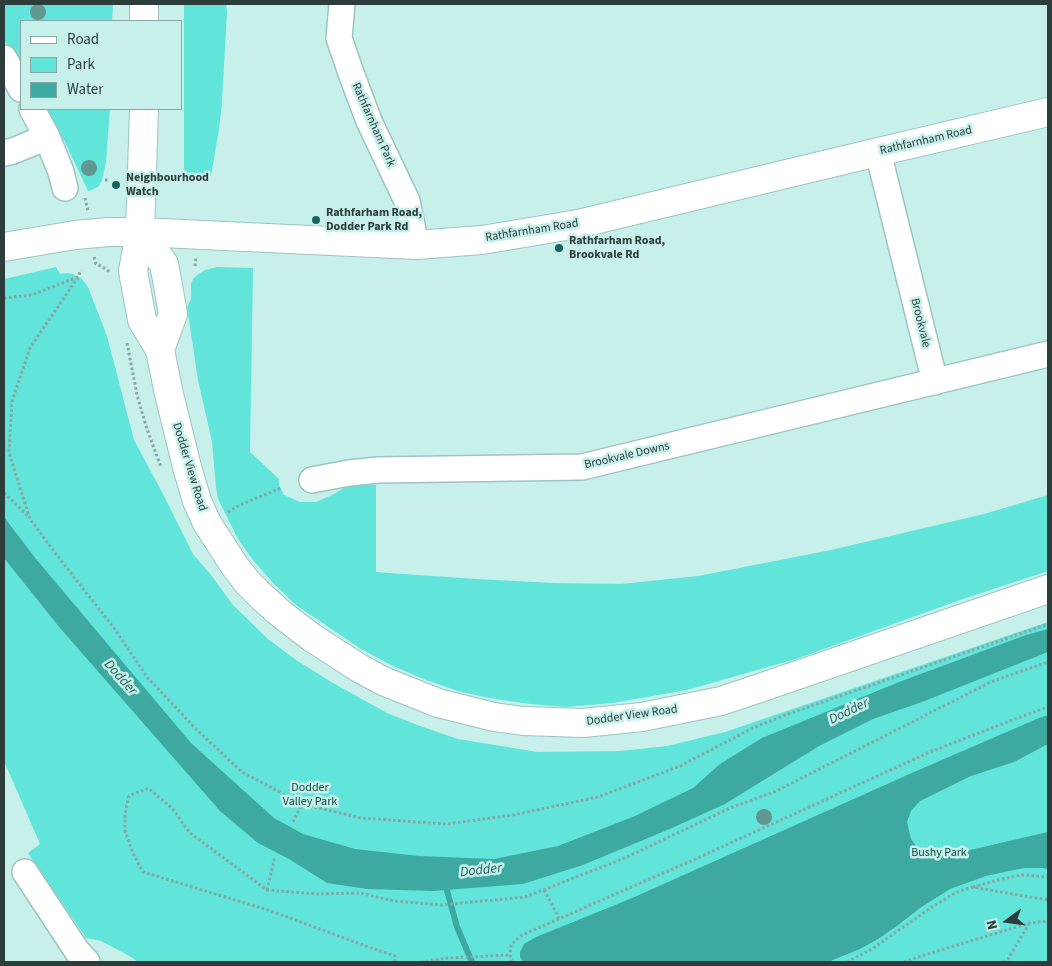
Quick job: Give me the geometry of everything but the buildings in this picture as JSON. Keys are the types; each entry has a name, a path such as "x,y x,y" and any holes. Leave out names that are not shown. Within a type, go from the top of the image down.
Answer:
{"main road":[{"path":"144,4 144,20"},
{"path":"140,232 144,110"},
{"name":"Rathfarnham Road","path":"4,247 91,233 140,232 416,245 482,240 578,224 1048,112"},
{"name":"Dodder View Road","path":"140,232 164,264 172,314 160,350 169,394 197,501 220,545 247,582 281,614 312,637 359,668 383,681 438,703 494,717 523,721 583,723 642,717 682,710 721,701 1048,589"}],"street":[{"name":"Rathfarnham Park","path":"342,4 339,38 369,121 407,201 416,245"},
{"path":"4,58 20,87"},
{"path":"33,110 48,137 65,188"},
{"path":"4,153 48,137"},
{"name":"Brookvale","path":"878,152 935,382"},
{"path":"935,382 1048,354"},
{"name":"Brookvale Downs","path":"312,480 378,470 582,467 935,382"},
{"path":"26,872 77,951 87,962"},
{"path":"102,962 107,962"}],"path":[{"path":"195,266 196,256"},
{"path":"30,519 9,453 12,401 30,348 81,270"},
{"path":"4,298 32,295 78,277"},
{"path":"126,334 137,395 162,471"},
{"path":"227,512 281,488"},
{"path":"4,493 30,519 114,628 147,676 196,728 242,772 302,804 361,818 447,824 514,815 598,798 680,766 752,728 788,714 1048,624"},
{"path":"395,962 395,956 268,910 143,872 133,854 125,831 125,812 129,796 148,788 172,808 190,833 267,890 317,894 360,893 394,901 442,906 525,897 625,858 730,808 774,792 993,681 1048,662"},
{"path":"512,962 510,955 511,945 522,935 702,856 932,751 1048,708"},
{"path":"293,822 302,804"},
{"path":"267,890 275,856"},
{"path":"847,962 872,949 932,907 955,894 995,880 1022,875 1048,877"},
{"path":"972,887 1048,900"},
{"path":"544,890 559,918"},
{"path":"904,962 1030,923 1048,921"},
{"path":"1003,962 1008,959 1030,923"},
{"path":"421,962 510,955"}],"green space":[{"path":"4,4 113,4 112,20 20,20 20,69 4,40"},
{"path":"184,4 226,4 222,102 211,176 184,174"},
{"path":"43,110 110,110 106,162 99,186 88,191 64,140 52,126"},
{"path":"56,267 60,274 73,274 82,279 88,287 107,336 134,440 193,554 233,605 268,639 296,660 387,713 420,726 458,739 538,752 620,751 667,746 725,732 1048,622 1048,962 137,962 101,941 86,938 28,853 40,844 4,761 4,279"},
{"path":"217,267 253,268 250,452 279,479 279,485 284,495 300,502 316,502 349,485 376,485 376,572 554,583 621,584 698,576 831,550 984,514 1048,495 1048,571 963,599 796,659 687,690 613,703 566,707 530,704 458,691 426,680 393,666 361,649 296,605 273,583 238,539 218,499 212,442 198,380 187,307 191,299 193,279 205,270"}],"water":[{"name":"Dodder","path":"4,517 36,559 191,743 274,818 303,834 355,849 419,856 494,859 558,846 635,816 693,788 720,764 762,738 899,682 1026,635 1048,629 1048,652 922,702 873,719 819,746 725,804 583,865 523,884 433,891 367,889 327,883 289,859 258,843 220,811 60,628 4,558"},
{"path":"1048,715 1048,744 1014,762 971,776 920,801 911,811 907,822 911,839 920,851 936,855 957,853 1048,832 1048,869 1025,868 1009,871 986,876 950,889 920,908 878,939 860,949 828,962 523,962 520,957 524,944 536,937 630,899 914,772"}],"waterway":[{"path":"445,883 457,927 472,962"}],"place":[{"name":"Neighbourhood Watch","path":"116,185"},
{"name":"Rathfarham Road, Dodder Park Rd","path":"316,220"},
{"name":"Rathfarham Road, Brookvale Rd","path":"559,248"}],"park label":[{"name":"Dodder Valley Park","path":"310,795"},
{"name":"Bushy Park","path":"939,853"}]}
